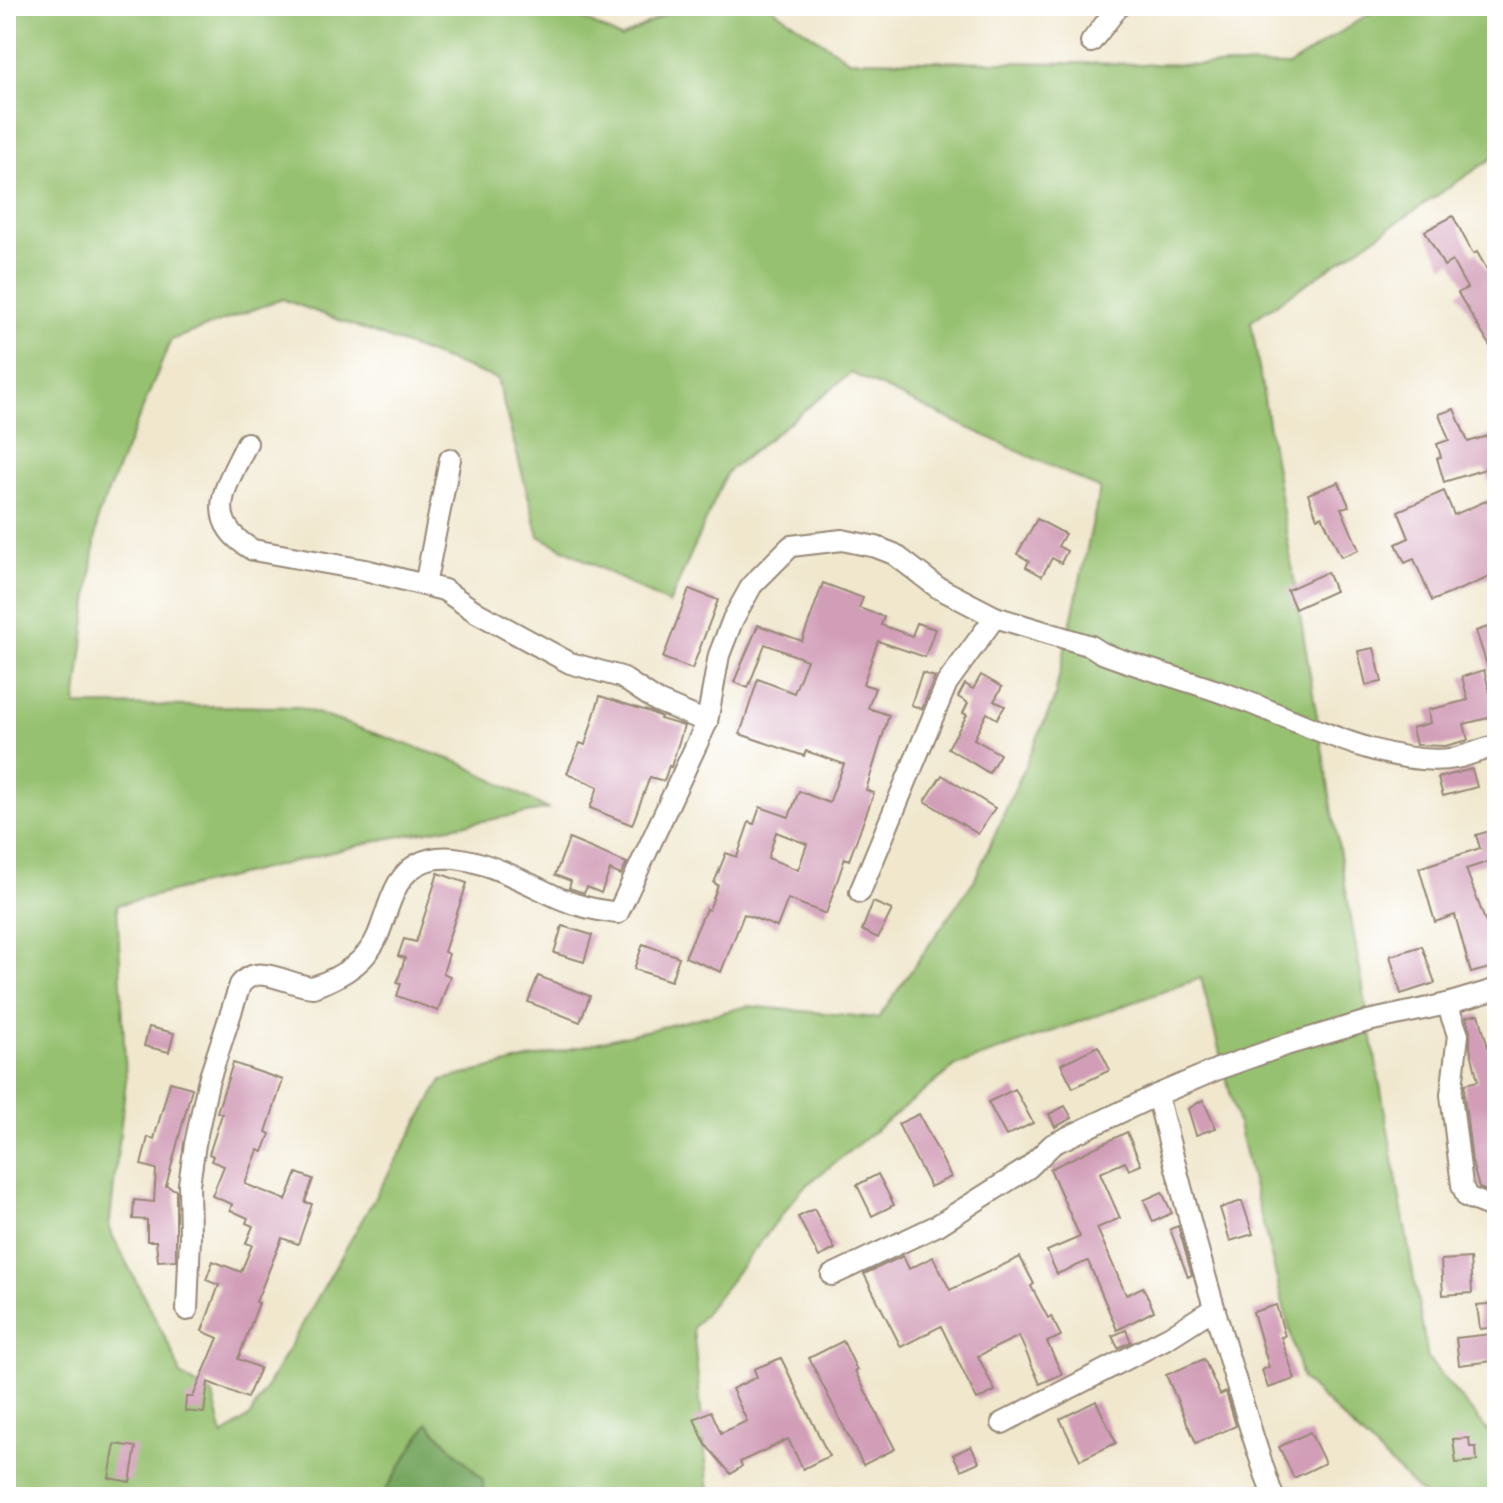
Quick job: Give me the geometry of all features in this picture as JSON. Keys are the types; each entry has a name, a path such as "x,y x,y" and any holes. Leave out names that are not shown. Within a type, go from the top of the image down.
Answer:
{"street":[{"path":"1091,42 1119,6"},
{"path":"247,443 226,488 221,511 223,523 240,543 253,550 365,570 425,585 459,598 476,612 570,663 621,677 657,701 707,722"},
{"path":"425,585 450,459"},
{"path":"187,1310 189,1184 195,1144 208,1083 240,985 246,977 269,975 313,987 361,961 377,938 393,892 402,877 418,864 439,856 464,859 534,884 588,909 618,913 707,722 719,655 733,619 752,585 791,546 842,540 876,547 894,554 937,587 995,617 1091,646 1130,664 1228,694 1353,743 1424,758 1455,758 1497,745"},
{"path":"860,892 947,683 995,617"},
{"path":"832,1275 938,1225 1028,1168 1053,1144 1157,1095 1286,1045 1497,989"},
{"path":"1447,1004 1458,1035 1451,1095 1462,1185 1467,1197 1497,1209"},
{"path":"1157,1095 1213,1309 1273,1497"},
{"path":"1002,1423 1169,1337 1213,1309"}],"green space":[{"path":"6,6 557,6 621,38 681,6 769,6 849,60 1288,66 1381,6 1497,6 1497,155 1251,321 1428,1359 1497,1442 1497,1497 1425,1497 1302,1379 1201,978 956,1066 803,1188 693,1328 709,1492 716,1497 483,1497 483,1480 428,1424 381,1497 12,1497 6,1460","holes":["282,299 497,379 539,536 669,604 727,472 851,373 1100,489 1054,700 975,879 878,1018 748,1006 442,1080 250,1416 223,1436 213,1395 181,1375 171,1349 109,1229 126,1080 117,905 385,839 548,809 461,763 298,707 76,705 98,516 171,340"]},
{"path":"428,1423 483,1480 483,1497 381,1497"}],"building":[{"path":"1453,216 1473,254 1477,252 1497,287 1497,358 1458,293 1467,288 1452,261 1444,266 1425,231"},
{"path":"1454,409 1468,442 1497,433 1497,496 1494,496 1485,469 1444,482 1437,458 1441,457 1437,444 1449,440 1439,414"},
{"path":"1339,482 1349,506 1341,508 1359,550 1341,557 1322,516 1317,518 1308,494"},
{"path":"1444,491 1454,515 1497,496 1497,574 1432,601 1414,559 1405,563 1396,544 1409,538 1398,511"},
{"path":"1037,519 1065,534 1058,546 1067,551 1061,563 1052,558 1042,576 1026,567 1029,561 1017,554"},
{"path":"1327,572 1335,591 1295,609 1287,590"},
{"path":"823,583 863,598 859,608 884,617 881,625 912,636 917,623 935,629 925,657 878,641 863,684 875,688 868,708 889,715 866,790 874,793 849,860 845,858 826,914 788,899 777,927 744,914 721,972 685,957 706,909 709,910 718,885 714,883 726,853 737,857 749,822 754,824 760,807 789,817 799,791 829,803 844,764 806,751 804,756 740,734 758,679 794,693 807,660 765,644 748,688 734,682 758,625 802,641","holes":["776,832 807,844 798,870 768,858"]},
{"path":"689,589 718,600 692,669 663,658"},
{"path":"1497,624 1497,687 1494,687 1476,631"},
{"path":"1374,648 1382,682 1366,685 1358,651"},
{"path":"1484,670 1496,716 1464,724 1468,740 1445,746 1416,745 1412,728 1430,723 1428,710 1468,700 1462,677"},
{"path":"922,673 935,677 922,709 911,705"},
{"path":"981,675 1002,687 994,701 1005,706 997,719 987,713 974,739 1000,754 989,773 948,748 967,715 963,713 968,703 958,697 965,684 973,689"},
{"path":"600,696 684,726 664,781 650,777 632,825 590,808 598,787 567,773 580,743 585,745"},
{"path":"1472,769 1477,787 1443,796 1438,778"},
{"path":"942,775 995,808 978,834 925,801"},
{"path":"1497,829 1497,859 1466,869 1487,926 1497,923 1497,966 1471,973 1455,915 1435,922 1419,868 1480,848 1476,835"},
{"path":"569,839 627,863 621,875 610,870 601,893 587,887 584,893 569,888 571,881 555,875"},
{"path":"438,873 467,883 444,952 449,954 443,973 450,976 438,1011 397,996 401,984 397,983 405,958 398,956 404,939 416,942"},
{"path":"873,902 892,910 878,938 862,930"},
{"path":"562,926 592,935 584,962 554,953"},
{"path":"643,944 679,957 671,981 634,969"},
{"path":"1422,946 1435,983 1401,994 1390,956"},
{"path":"538,976 590,996 580,1022 528,1002"},
{"path":"1479,1014 1497,1081 1497,1134 1490,1136 1497,1164 1497,1195 1479,1188 1472,1162 1464,1095 1465,1084 1478,1081 1466,1017"},
{"path":"149,1027 174,1033 169,1052 144,1046"},
{"path":"1098,1046 1110,1070 1073,1088 1061,1064"},
{"path":"233,1063 283,1080 266,1132 270,1134 263,1152 258,1150 245,1184 286,1200 297,1173 313,1179 305,1202 312,1204 298,1244 282,1238 256,1302 259,1303 238,1359 260,1368 247,1398 208,1382 204,1413 185,1411 186,1397 193,1397 218,1338 202,1331 219,1285 206,1280 213,1261 241,1272 252,1245 246,1243 253,1226 246,1223 248,1218 230,1210 232,1204 212,1196 224,1166 211,1161 213,1156 209,1154 222,1114 217,1112"},
{"path":"170,1082 192,1088 166,1186 176,1190 176,1260 158,1261 156,1241 147,1241 147,1220 133,1219 134,1200 154,1202 156,1169 141,1165 148,1137 154,1139"},
{"path":"1015,1089 1033,1123 1006,1136 988,1102"},
{"path":"1203,1100 1216,1128 1196,1135 1188,1109"},
{"path":"1065,1106 1072,1118 1055,1127 1049,1114"},
{"path":"919,1114 951,1177 930,1187 898,1124"},
{"path":"1127,1132 1141,1165 1129,1170 1125,1162 1100,1173 1120,1218 1097,1228 1126,1295 1143,1287 1154,1311 1117,1330 1088,1261 1057,1274 1047,1251 1080,1237 1050,1169"},
{"path":"878,1174 894,1205 872,1216 857,1185"},
{"path":"1162,1192 1172,1213 1153,1222 1144,1200"},
{"path":"1242,1201 1253,1234 1230,1241 1220,1208"},
{"path":"814,1209 835,1249 819,1257 798,1217"},
{"path":"1178,1226 1192,1275 1188,1277 1170,1229"},
{"path":"903,1256 909,1269 933,1257 950,1290 1020,1257 1034,1284 1031,1286 1061,1336 1047,1342 1062,1374 1040,1384 1019,1336 978,1356 995,1391 977,1400 941,1326 901,1347 864,1274"},
{"path":"1470,1258 1472,1293 1443,1295 1441,1260"},
{"path":"1497,1303 1497,1327 1480,1329 1477,1305"},
{"path":"1276,1305 1285,1336 1281,1337 1295,1379 1268,1388 1262,1370 1269,1367 1253,1312"},
{"path":"1126,1330 1131,1342 1118,1348 1112,1336"},
{"path":"1491,1334 1493,1361 1459,1365 1456,1338"},
{"path":"843,1341 895,1449 863,1465 809,1358"},
{"path":"781,1358 829,1456 803,1469 788,1439 740,1462 742,1466 731,1474 706,1445 694,1419 711,1411 721,1433 747,1421 732,1389 757,1377 754,1369"},
{"path":"1204,1359 1220,1395 1226,1392 1236,1426 1196,1443 1166,1375"},
{"path":"1096,1401 1116,1443 1080,1460 1060,1419"},
{"path":"1310,1432 1325,1463 1294,1478 1279,1447"},
{"path":"1469,1438 1470,1447 1476,1447 1477,1461 1456,1463 1453,1439"},
{"path":"115,1444 136,1447 130,1482 109,1478"},
{"path":"971,1446 979,1462 961,1470 953,1455"}]}
